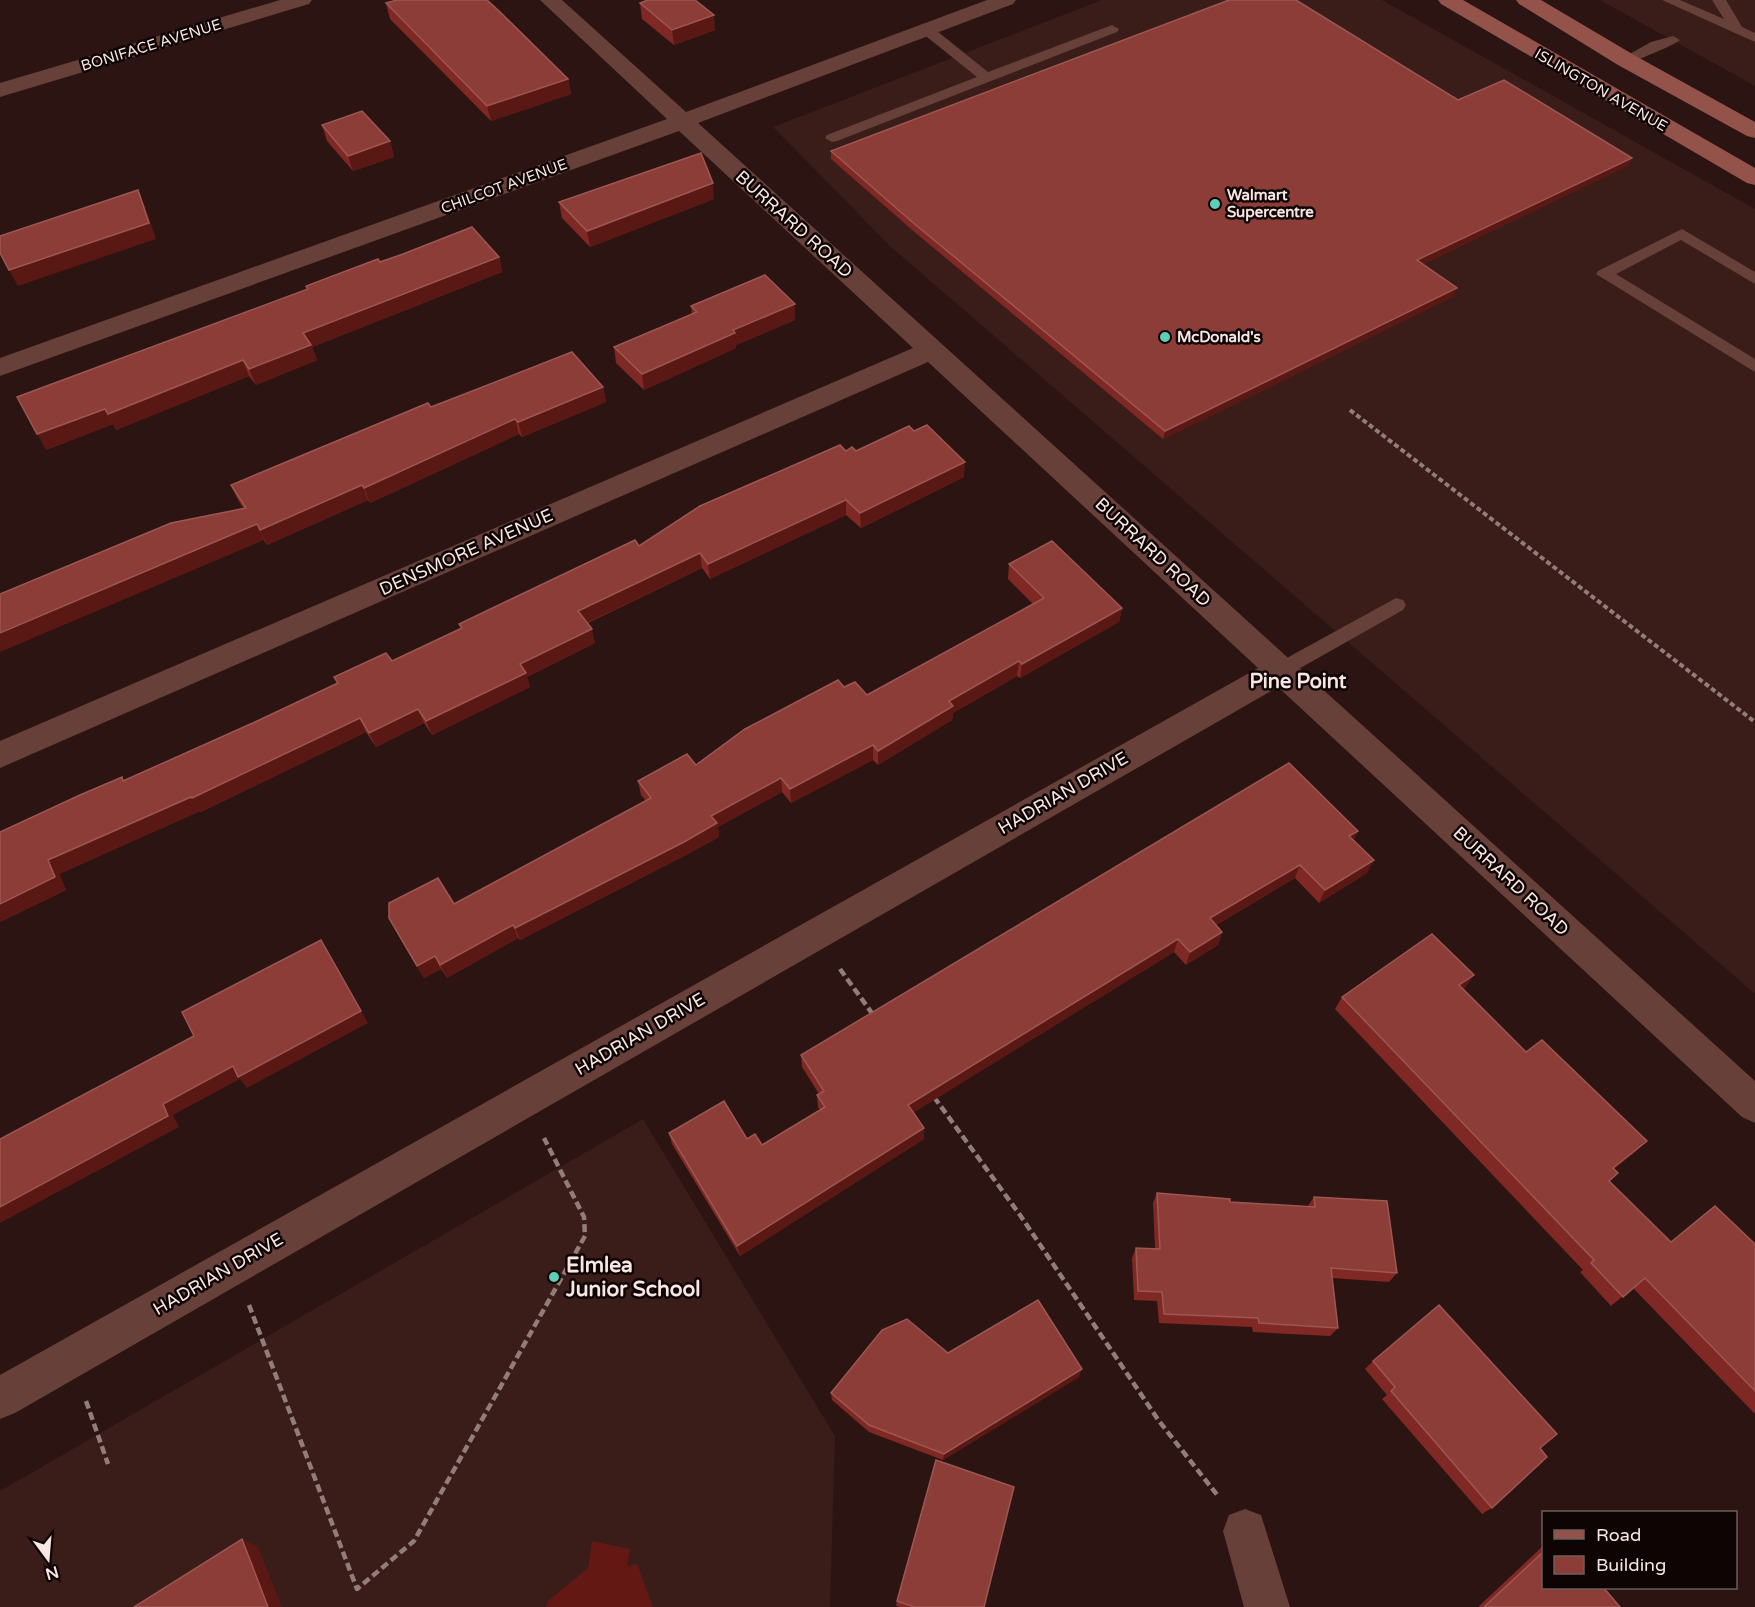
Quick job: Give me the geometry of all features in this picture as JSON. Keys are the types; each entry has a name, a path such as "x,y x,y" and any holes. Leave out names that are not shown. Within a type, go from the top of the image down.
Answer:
{"main road":[{"name":"ISLINGTON AVENUE","path":"1448,0 1755,178"},
{"path":"1526,0 1626,60 1755,130"}],"street":[{"name":"BONIFACE AVENUE","path":"0,90 302,0"},
{"name":"CHILCOT AVENUE","path":"0,367 682,122 1006,0"},
{"name":"BURRARD ROAD","path":"560,2 682,122 1755,1105"},
{"name":"DENSMORE AVENUE","path":"0,755 932,350"},
{"name":"HADRIAN DRIVE","path":"0,1398 1281,670"},
{"path":"1245,1531 1267,1607"}],"lane":[{"path":"1669,0 1755,38"},
{"path":"1719,0 1737,30"},
{"path":"832,138 1112,29"},
{"path":"927,30 987,78"},
{"path":"1626,60 1656,45 1673,40"},
{"path":"1755,279 1682,234 1605,274 1755,367"},
{"path":"1281,670 1396,605"}],"path":[{"path":"1350,410 1755,722"},
{"path":"815,934 881,1024"},
{"path":"930,1091 1020,1215 1159,1421 1245,1531"},
{"path":"263,1342 357,1589 414,1541 585,1236 584,1217 524,1100"},
{"path":"72,1358 108,1464"}],"shaded area":[{"path":"1102,0 1382,0 1755,209 1755,994 891,247 773,127"},
{"path":"1600,0 1755,0 1755,86"},
{"name":"Elmlea Junior School","path":"643,1119 835,1436 830,1607 0,1607 0,1491"},
{"path":"592,1541 630,1549 627,1566 637,1564 653,1607 546,1607 548,1601 588,1568"}],"building":[{"path":"397,0 487,0 568,79 487,106 386,3"},
{"path":"648,0 695,0 714,15 672,30 640,3"},
{"name":"Walmart Supercentre","path":"1229,0 1296,0 1458,100 1504,80 1632,158 1417,260 1457,288 1165,431 911,221 831,151"},
{"path":"362,111 390,141 348,156 322,125"},
{"path":"701,153 713,183 587,231 559,202"},
{"path":"138,190 149,223 9,270 0,253 0,236"},
{"path":"472,227 499,257 303,333 311,345 249,369 243,360 108,414 105,409 37,434 17,397 308,289 306,286 378,259 380,262"},
{"path":"765,275 795,304 733,330 735,333 642,374 614,347 697,312 691,306"},
{"path":"572,352 603,387 518,422 515,419 364,488 362,485 260,530 257,524 0,633 0,594 171,523 246,508 231,485 428,403 431,407"},
{"path":"927,425 965,462 860,513 846,500 708,564 700,553 578,611 592,629 520,664 526,673 426,721 418,709 369,733 360,718 192,798 48,860 55,877 0,904 0,832 80,795 122,777 123,781 255,722 338,683 334,677 386,653 392,661 462,628 459,624 635,540 639,546 700,506 840,445 846,451 852,447 856,451 909,426 914,431"},
{"path":"1052,541 1122,608 1022,664 1019,661 949,701 953,706 878,751 873,745 790,789 781,778 711,816 717,823 684,842 515,928 513,925 440,965 435,956 417,966 389,918 389,903 438,878 454,904 651,798 638,781 687,754 696,765 745,729 838,680 844,687 855,682 867,695 1044,598 1009,564"},
{"path":"1289,763 1358,831 1349,836 1374,860 1325,890 1300,865 1210,918 1222,932 1190,952 1178,939 908,1105 924,1128 737,1246 669,1133 724,1101 747,1139 755,1134 762,1145 825,1107 817,1095 824,1091 801,1055"},
{"path":"1432,934 1474,975 1459,985 1526,1052 1542,1040 1647,1141 1613,1168 1618,1173 1609,1181 1671,1242 1715,1206 1755,1244 1755,1391 1645,1278 1623,1297 1591,1263 1594,1260 1342,997"},
{"path":"321,940 361,1011 238,1077 233,1066 163,1104 168,1116 0,1207 0,1139 194,1036 182,1012"},
{"path":"1157,1193 1230,1199 1230,1202 1315,1207 1314,1197 1387,1201 1397,1273 1331,1268 1338,1328 1259,1323 1258,1318 1164,1314 1162,1292 1138,1291 1136,1248 1160,1249"},
{"path":"1038,1300 1082,1369 944,1454 869,1425 831,1393 882,1330 907,1319 948,1353"},
{"path":"1439,1305 1557,1434 1540,1448 1547,1457 1492,1508 1391,1391 1395,1387 1373,1361"},
{"path":"936,1460 1014,1487 984,1607 914,1607 897,1601"},
{"path":"242,1539 268,1607 134,1607"},
{"path":"1542,1553 1542,1589 1605,1589 1620,1607 1484,1607"}],"place":[{"name":"Walmart Supercentre","path":"1215,204"},
{"name":"McDonald's","path":"1165,337"},
{"name":"Elmlea Junior School","path":"554,1277"}],"district":[{"name":"Pine Point","path":"1298,682"}]}
